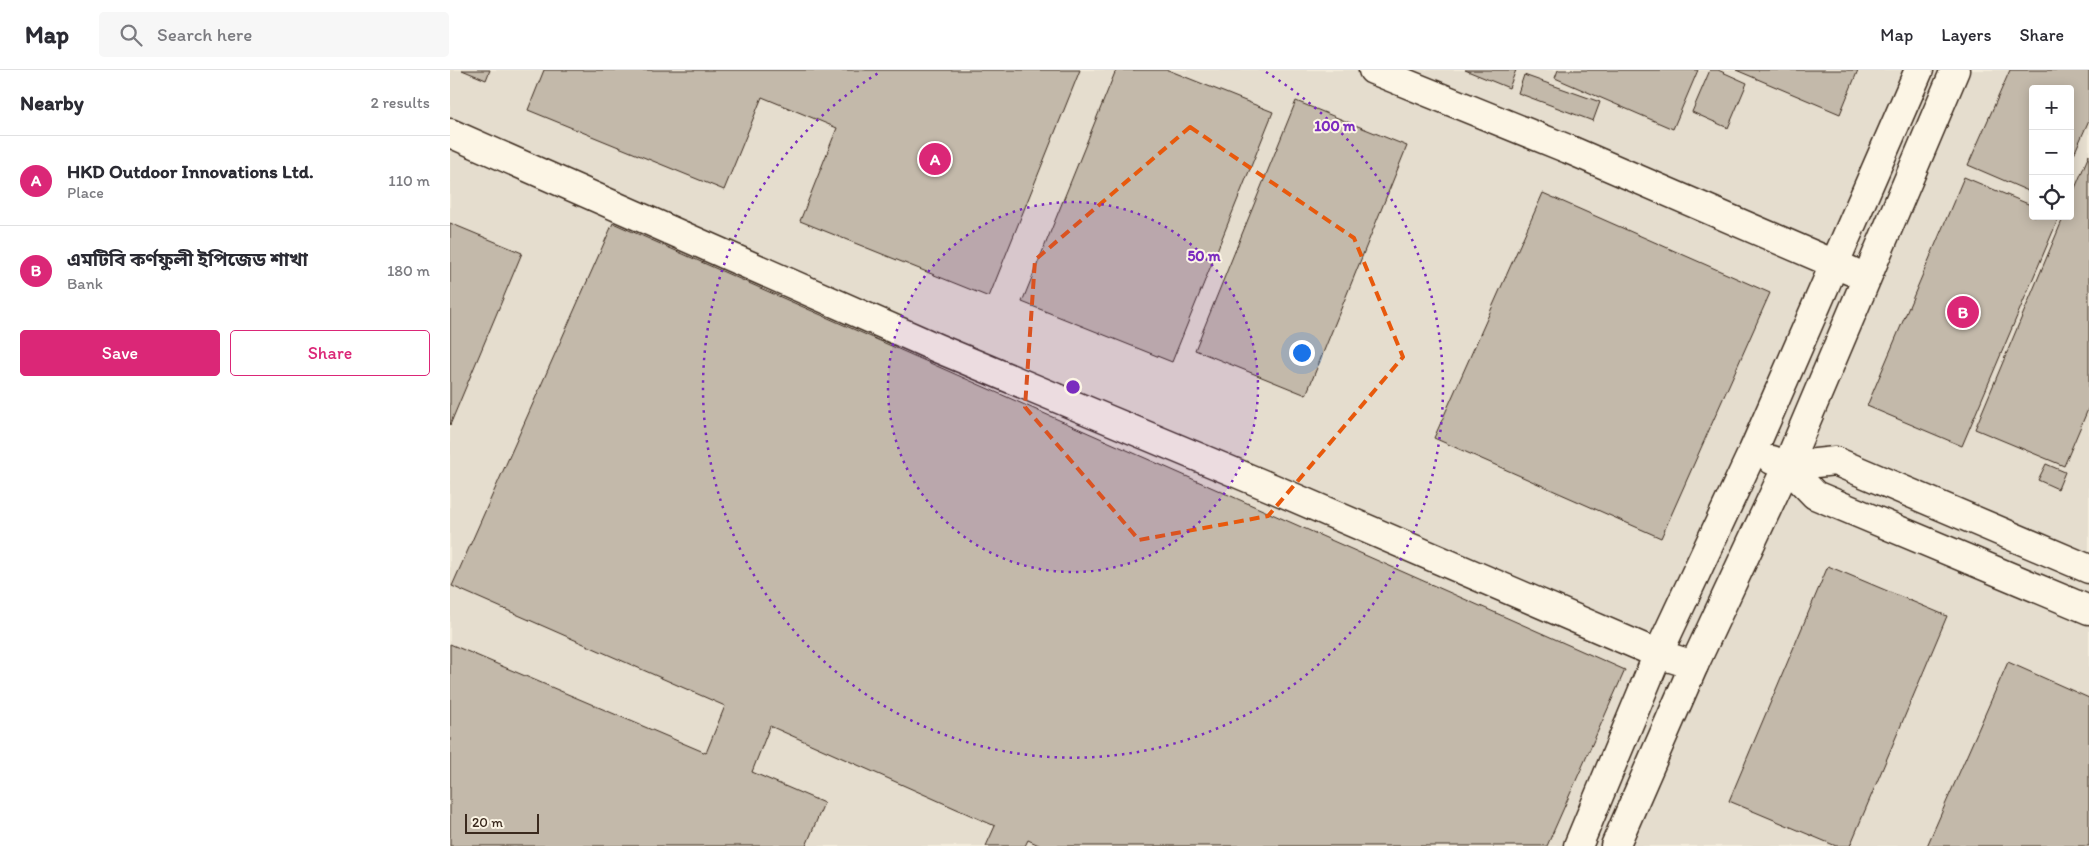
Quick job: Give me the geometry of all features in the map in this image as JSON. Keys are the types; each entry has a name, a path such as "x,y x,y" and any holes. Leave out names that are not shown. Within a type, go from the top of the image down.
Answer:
{"street":[{"path":"1373,70 1568,149 1867,278"},
{"path":"1578,846 1658,654 1753,451 1919,70"},
{"path":"1615,846 1694,665 1787,466 1956,70"},
{"path":"450,133 936,348 1272,488 1658,654 1694,665"},
{"path":"1753,451 1787,466 1815,495 2089,610"},
{"path":"1787,466 1835,461 2089,569"}],"highlighted area":[{"path":"1190,127 1354,238 1403,357 1268,516 1139,540 1025,407 1035,260"}],"shaded area":[{"path":"450,70 2089,70 2089,846 450,846"}],"building":[{"path":"462,70 490,70 486,80"},
{"path":"544,70 1080,70 989,297 800,221 837,128 762,97 724,190 528,110"},
{"path":"1116,70 1168,70 1273,112 1172,362 1022,302"},
{"path":"1465,70 1516,70 1509,88"},
{"path":"1558,70 1698,70 1673,129 1555,78"},
{"path":"1710,70 1718,70 1747,83 1728,128 1692,112"},
{"path":"1736,70 1858,70 1840,114"},
{"path":"2010,70 2089,70 2089,120 2074,154 2074,85 2029,85 2029,191 1968,165"},
{"path":"1524,75 1600,102 1593,121 1518,93"},
{"path":"1296,101 1407,146 1306,395 1195,350"},
{"path":"2089,155 2089,407 2064,466 1975,429 2062,220 2074,220 2074,191"},
{"path":"1964,177 2029,204 2029,220 2058,220 1962,446 1867,406"},
{"path":"1543,193 1770,293 1661,538 1434,438"},
{"path":"450,223 522,253 450,425"},
{"path":"613,223 1625,670 1547,846 1041,846 1028,840 1025,846 986,846 995,826 770,726 752,772 824,803 806,846 450,846 450,644 706,753 725,706 452,586"},
{"path":"2046,464 2065,472 2058,489 2038,480"},
{"path":"1828,566 1947,616 1850,846 1836,846 1729,801"},
{"path":"2008,662 2089,698 2089,846 1927,846"}],"place":[{"name":"HKD Outdoor Innovations Ltd.","path":"935,159"},
{"name":"এমটিবি কর্ণফুলী ইপিজেড শাখা","path":"1963,312"}]}
